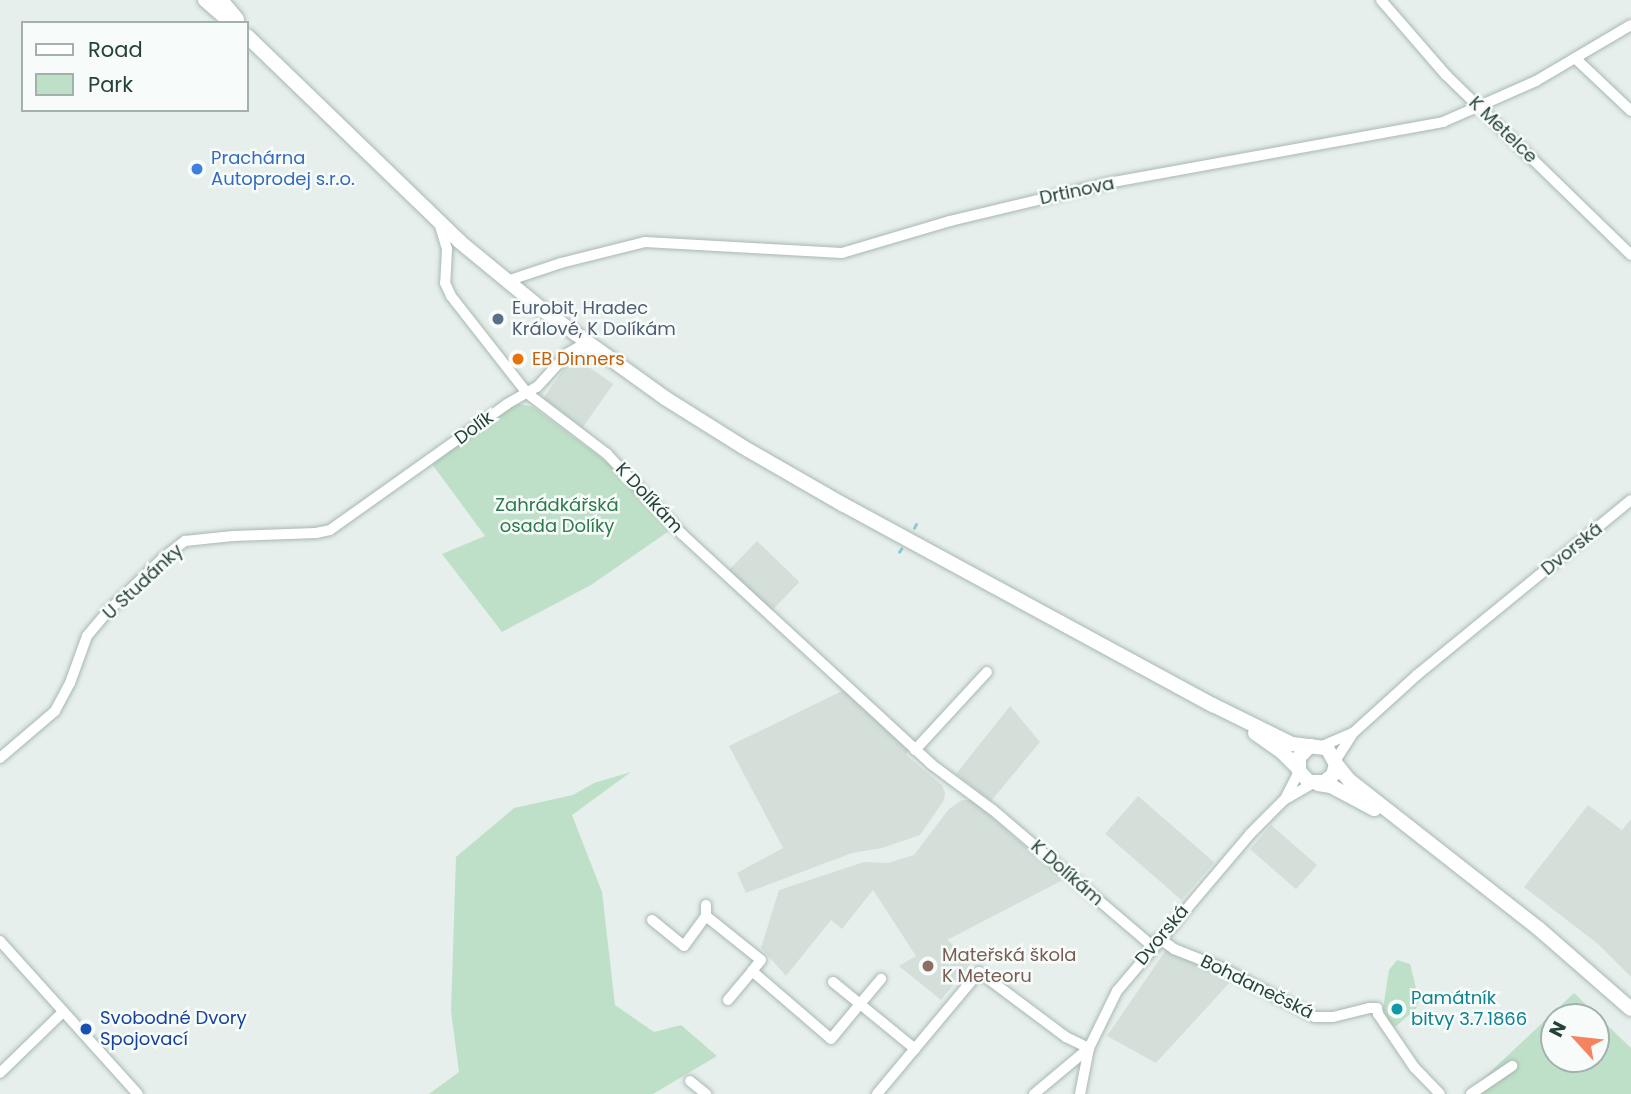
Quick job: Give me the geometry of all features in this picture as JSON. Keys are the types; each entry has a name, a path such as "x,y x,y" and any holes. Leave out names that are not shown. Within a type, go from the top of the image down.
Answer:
{"main road":[{"path":"205,0 229,21"},
{"path":"221,0 238,21"},
{"path":"248,31 264,51"},
{"path":"248,37 435,219 507,281 593,348 752,453 1213,705 1292,744 1316,746 1330,751 1349,780 1583,967 1631,1009"},
{"path":"1213,705 1282,752 1315,784 1345,792 1418,835"},
{"name":"Dvorská","path":"1298,770 1299,757 1316,746"},
{"name":"Dvorská","path":"1315,784 1329,779 1336,762"}],"street":[{"name":"K Metelce","path":"1381,0 1480,108 1631,255"},
{"name":"Drtinova","path":"507,281 561,263 645,242 842,253 950,221 1096,186 1431,125 1480,108 1631,25"},
{"path":"1575,58 1631,111"},
{"name":"K Dolíkám","path":"435,219 447,243 445,283 451,296 527,393 607,454 682,534 915,750 1156,942"},
{"name":"Dolík","path":"422,466 541,383 568,353 577,348 593,348"},
{"name":"U Studánky","path":"0,758 55,711 70,683 88,636 107,612 163,558 186,541 233,536 316,534 330,530 422,466"},
{"name":"Dvorská","path":"1336,762 1353,733 1417,675 1631,500"},
{"path":"915,750 987,672"},
{"name":"Dvorská","path":"1316,746 1353,733"},
{"name":"Dvorská","path":"1284,800 1298,770"},
{"name":"Dvorská","path":"1080,1094 1089,1048 1117,990 1250,834 1284,800 1315,784"},
{"path":"652,920 684,946 706,916 706,905"},
{"path":"706,916 761,960 728,1000"},
{"path":"0,941 138,1094"},
{"name":"Bohdanečská","path":"1156,942 1222,968 1315,1017 1333,1017 1369,1007 1377,1009 1414,1067 1440,1094"},
{"path":"752,971 831,1039 881,979"},
{"path":"877,1094 979,972 1066,1037 1089,1048 1034,1094"},
{"path":"833,982 915,1049"},
{"path":"0,1073 63,1012"},
{"path":"1471,1094 1512,1066"},
{"path":"690,1081 706,1094"}],"shaded area":[{"path":"573,356 613,384 583,428 543,399"},
{"path":"757,541 799,582 771,611 729,570"},
{"path":"846,689 910,748 906,755 942,785 944,800 920,835 882,848 852,853 746,893 737,873 783,848 729,746"},
{"path":"1010,706 1040,742 991,801 956,774"},
{"path":"1138,796 1214,862 1181,900 1105,834"},
{"path":"962,800 972,800 1063,880 947,940 973,961 941,1000 899,966 916,956 873,890 842,929 831,920 786,976 761,948 779,890 864,862 888,863 914,855 949,809"},
{"path":"1588,805 1622,830 1631,819 1631,977 1598,944 1524,887"},
{"path":"1271,825 1317,865 1296,889 1250,849"},
{"path":"1166,950 1232,980 1156,1063 1107,1036"}],"green space":[{"name":"Zahrádkářská osada Dolíky","path":"515,403 533,407 611,465 669,531 591,585 502,632 442,554 485,536 432,464"},
{"path":"631,772 572,815 602,892 615,1005 654,1032 681,1025 717,1056 653,1094 429,1094 459,1072 451,1011 456,857 514,808 573,795 594,783"},
{"path":"1397,960 1410,964 1419,1000 1416,1009 1395,1027 1390,1025 1383,1009 1389,970"},
{"path":"1574,993 1584,1003 1563,1003"},
{"path":"1540,1025 1540,1073 1610,1073 1610,1028 1631,1048 1631,1094 1467,1094"}],"waterway":[{"path":"914,528 916,524"}],"place":[{"name":"Prachárna Autoprodej s.r.o.","path":"197,169"},
{"name":"Eurobit, Hradec Králové, K Dolíkám","path":"498,319"},
{"name":"EB Dinners","path":"518,359"},
{"name":"Mateřská škola K Meteoru","path":"928,966"},
{"name":"Památník bitvy 3.7.1866","path":"1397,1009"},
{"name":"Svobodné Dvory Spojovací","path":"86,1029"}]}
